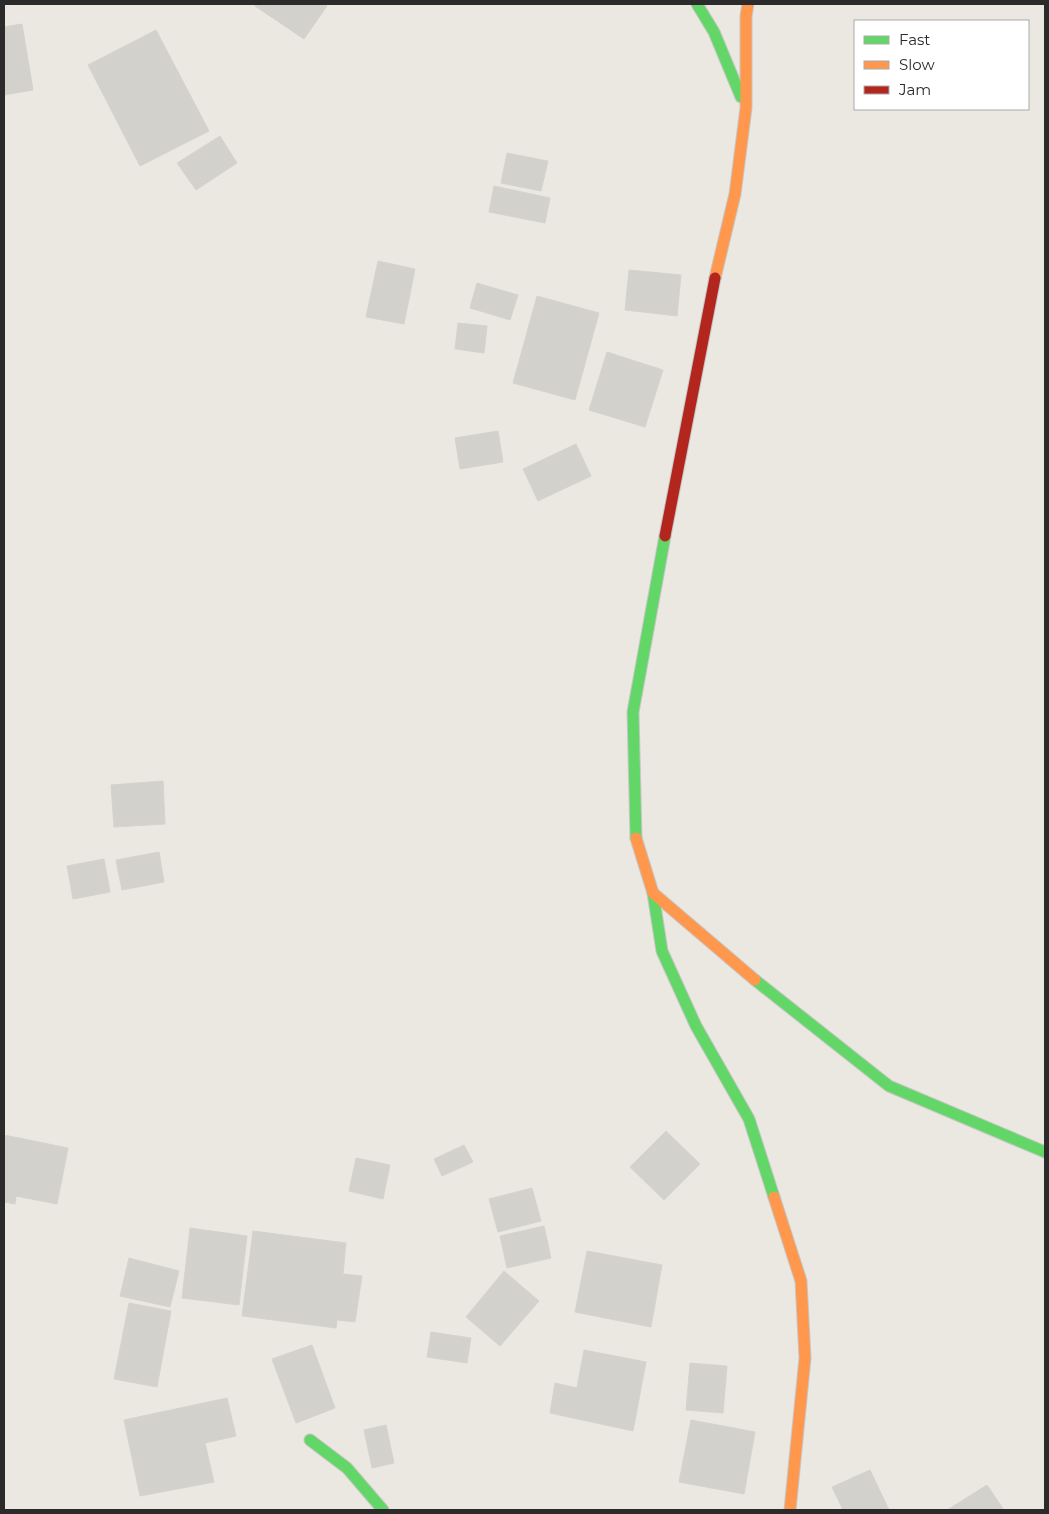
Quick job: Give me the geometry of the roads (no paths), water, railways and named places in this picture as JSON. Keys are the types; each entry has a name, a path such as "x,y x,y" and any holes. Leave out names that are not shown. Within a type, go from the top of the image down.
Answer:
{"street":[{"path":"697,4 714,32 746,108"},
{"path":"748,4 746,16 746,108 735,194 707,311 633,712 635,834 653,893 662,951 696,1026 749,1119 801,1281 805,1358 790,1510"},
{"path":"653,893 749,975 889,1086 1045,1152"},
{"path":"310,1440 347,1468 382,1510"}]}
